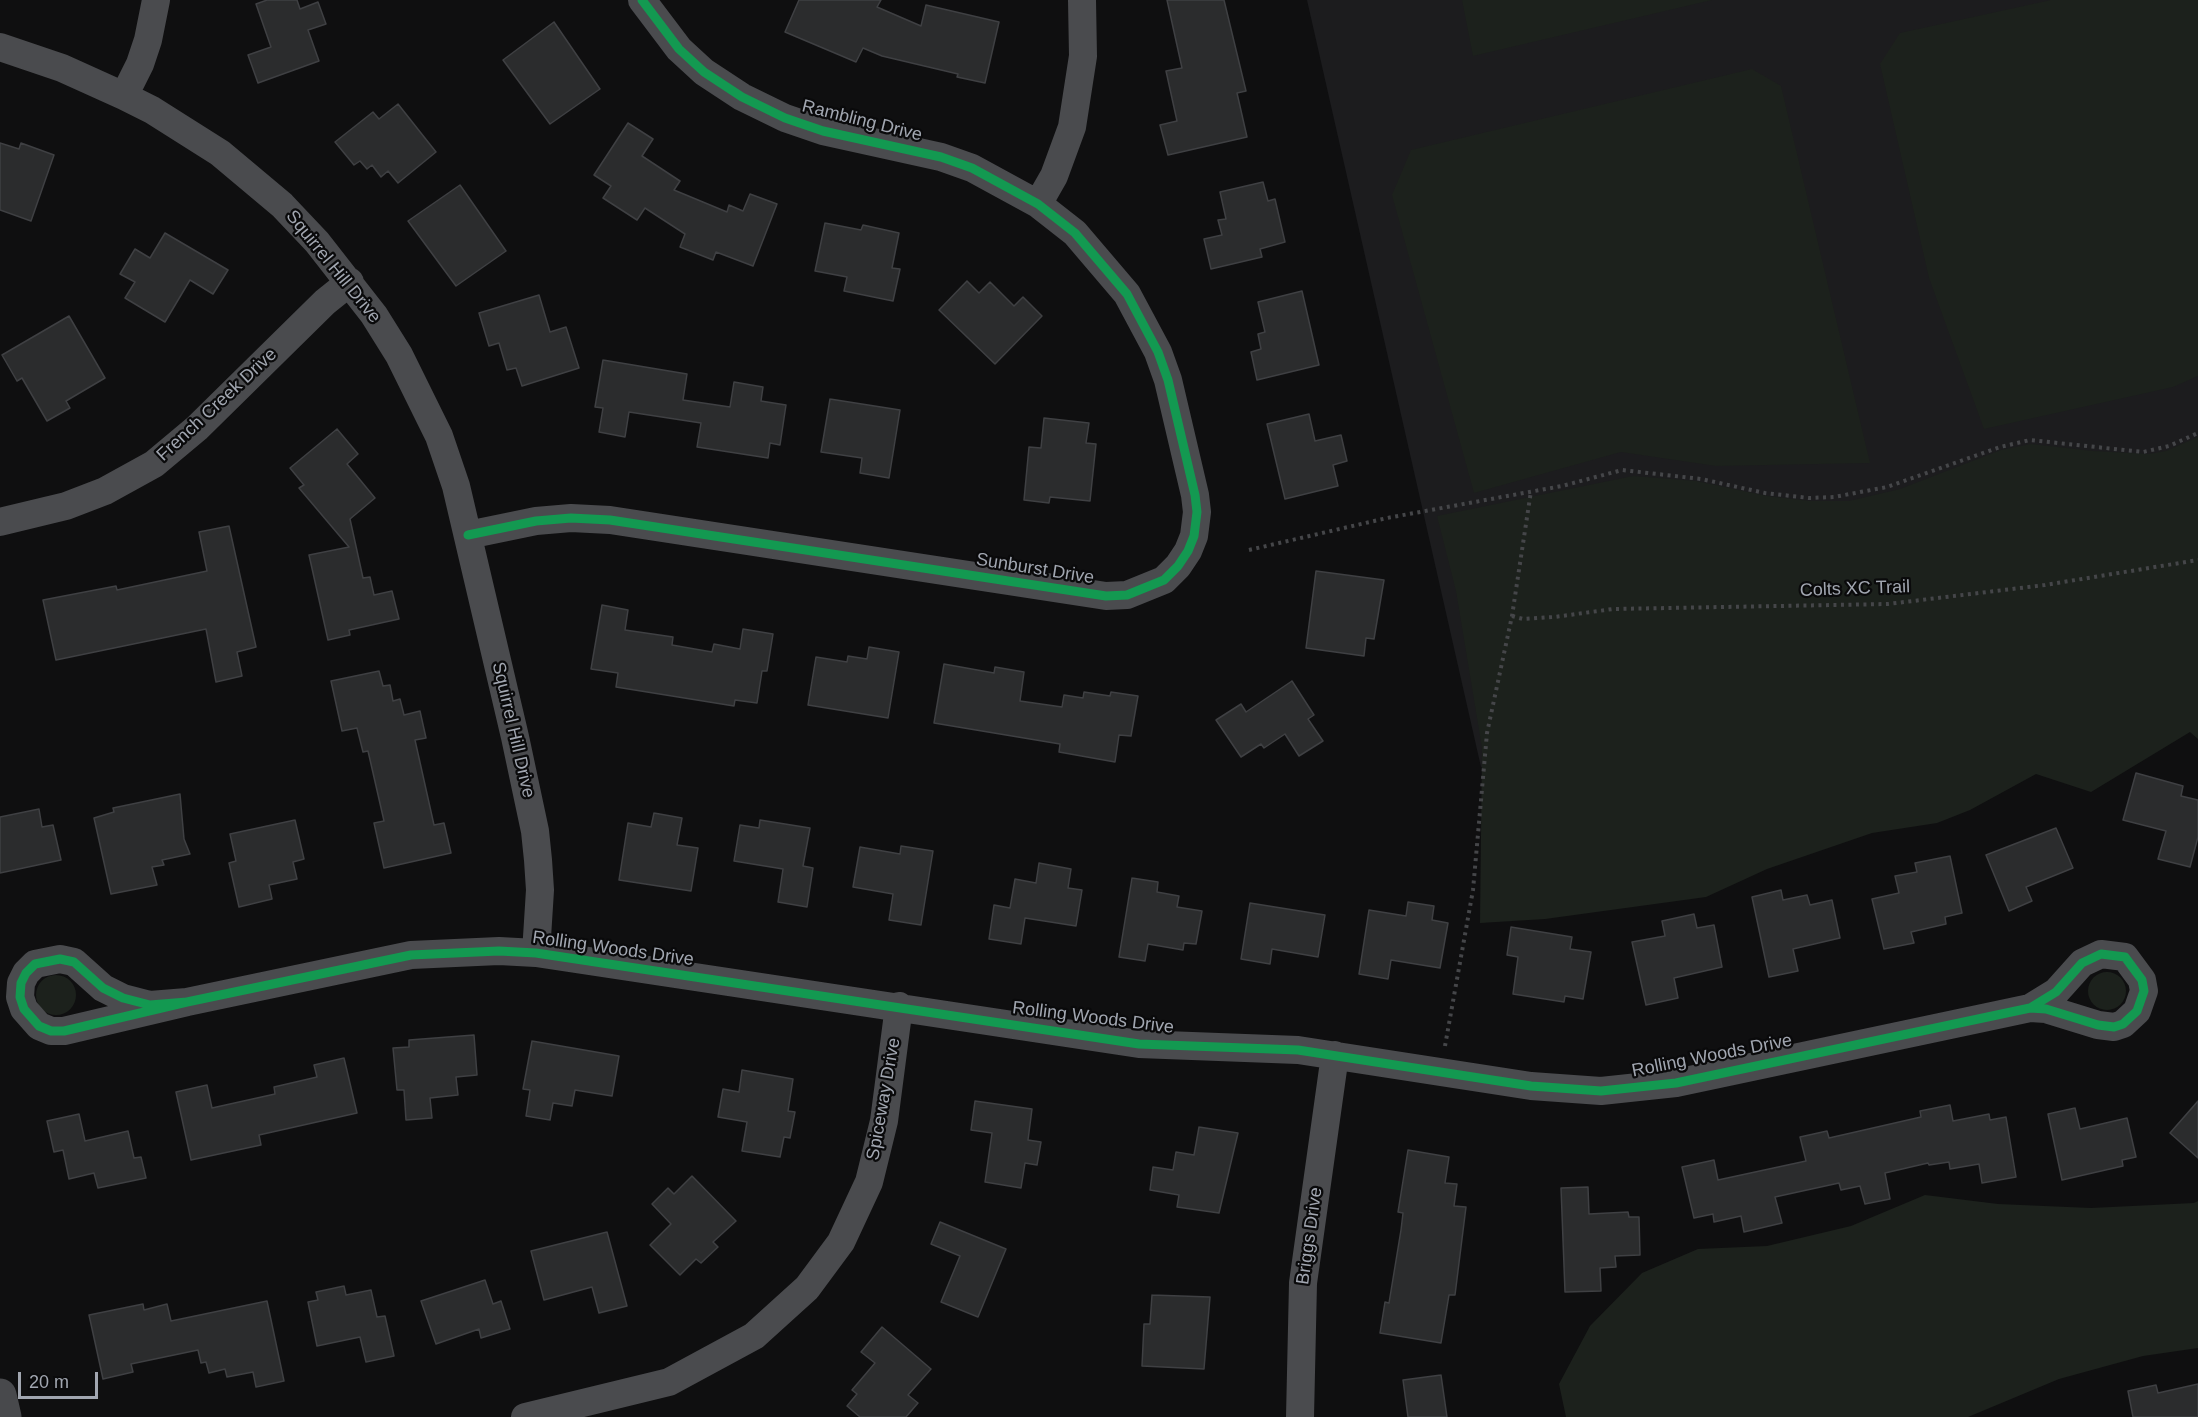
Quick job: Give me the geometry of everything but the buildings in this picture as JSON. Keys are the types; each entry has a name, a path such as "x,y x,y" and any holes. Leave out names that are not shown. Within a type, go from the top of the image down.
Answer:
{"main road":[{"path":"0,1395 5,1417"}],"street":[{"path":"124,96 140,64 148,40 156,0"},
{"name":"Rambling Drive","path":"642,0 680,49 704,72 742,97 785,118 823,131 941,157 962,164 1004,183 1038,204"},
{"path":"1038,204 1054,176 1072,128 1083,56 1082,0"},
{"name":"Squirrel Hill Drive","path":"0,47 62,68 124,96 186,130 256,182 317,242 350,282 393,345 421,395 442,446 468,536 535,831 540,890 536,953"},
{"name":"Sunburst Drive","path":"468,536 536,521 571,518 610,520 1106,596 1127,595 1164,580 1178,566 1188,551 1197,512 1168,380 1143,321 1127,294 1075,233 1038,204"},
{"name":"French Creek Drive","path":"0,522 66,506 96,495 154,464 197,428 325,302 350,282"},
{"name":"Rolling Woods Drive","path":"187,1002 150,1005 123,998 104,988 74,962 60,958 35,964 26,973 21,983 20,997 24,1009 39,1026 51,1031 64,1031 187,1002 411,955 499,951 536,953 1139,1044 1263,1047 1335,1055 1559,1090 1629,1089 1676,1083 2030,1008"},
{"name":"Spiceway Drive","path":"525,1417 618,1396 669,1382 691,1372 754,1336 807,1288 841,1242 869,1182 884,1121 899,1006"},
{"name":"Briggs Drive","path":"1300,1417 1303,1283 1335,1055"}],"path":[{"path":"1249,550 1387,518 1434,512 1562,486 1622,470 1701,479 1765,493 1809,498 1842,497 1887,487 2000,447 2030,440 2143,452 2169,446 2198,433"},
{"path":"1443,1056 1473,890 1487,733 1512,616 1531,491"}],"shaded area":[{"path":"1307,0 2198,0 2198,617 1481,767"},
{"path":"1462,0 1712,0 1473,56"},
{"path":"2051,0 2198,0 2198,376 2173,387 1984,429 1929,278 1880,64 1900,33"},
{"path":"1752,69 1781,86 1870,463 1716,466 1621,452 1474,493 1392,195 1411,150"},
{"path":"2198,437 2198,739 2190,732 2091,792 2036,774 1970,810 1937,823 1872,833 1767,869 1706,897 1545,919 1480,923 1482,748 1456,591 1437,516 1633,476 1696,481 1767,496 1810,501 1849,501 1900,489 2001,450 2031,444 2149,454 2166,451"},
{"path":"2107,972 2121,977 2126,991 2121,1005 2107,1010 2093,1005 2088,991 2093,977"},
{"path":"56,975 70,981 76,995 70,1009 56,1015 42,1009 36,995 42,981"},
{"path":"1925,1195 1998,1204 2091,1208 2198,1201 2198,1348 2143,1356 2059,1379 1968,1417 1566,1417 1559,1384 1590,1326 1642,1273 1698,1249 1767,1246 1851,1226"}],"cycle path":[{"path":"468,535 536,521 571,518 610,520 1106,596 1127,595 1164,580 1178,566 1194,536 1197,512 1195,495 1168,380 1158,352 1127,294 1075,233 1038,204 972,168 941,157 823,131 785,118 742,97 704,72 679,49 642,0"},
{"path":"187,1002 64,1031 51,1031 39,1026 24,1009 20,997 21,983 26,973 35,964 60,959 74,962 103,988 123,998 150,1005 187,1002 411,955 499,951 536,953 1139,1044 1298,1050 1531,1086 1601,1091 1676,1083 2030,1008 2046,1009 2098,1025 2114,1027 2123,1024 2137,1011 2144,991 2142,980 2125,957 2101,954 2082,963 2056,992 2030,1008"}]}
